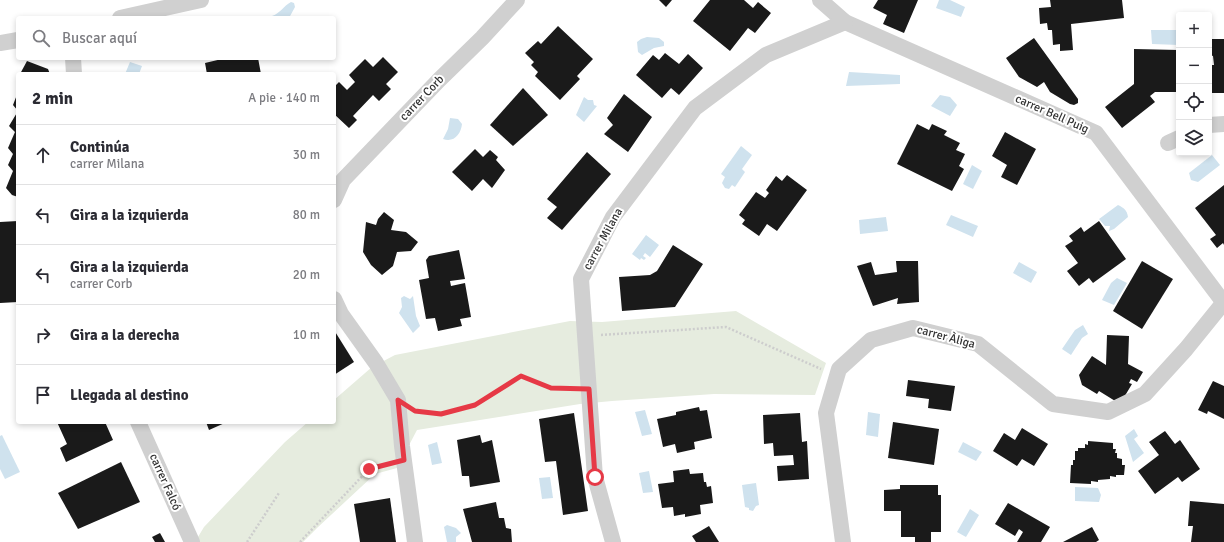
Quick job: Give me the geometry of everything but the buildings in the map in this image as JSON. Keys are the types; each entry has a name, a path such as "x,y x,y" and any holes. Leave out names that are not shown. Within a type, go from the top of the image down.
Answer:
{"street":[{"path":"129,16 201,0"},
{"name":"carrer Corb","path":"336,196 343,180 439,80 482,38 517,0"},
{"name":"carrer Bell Puig","path":"820,0 845,22 1096,133 1224,303"},
{"name":"carrer Milana","path":"613,542 595,477 581,279 613,217 695,108 766,55 845,22"},
{"path":"0,44 16,40"},
{"path":"73,60 74,72"},
{"path":"1212,125 1224,124"},
{"name":"carrer Àliga","path":"843,542 826,413 839,369 871,340 913,328 978,344 1053,404 1108,412 1145,394 1186,349 1224,303"},
{"path":"336,304 341,314 376,363 398,400 415,542"},
{"name":"carrer Falcó","path":"139,424 192,542"}],"path":[{"path":"585,336 726,327 824,371"},
{"path":"398,400 415,411 441,414 475,405 521,376 551,388 589,389"},
{"path":"300,542 369,469 404,460"},
{"path":"247,542 279,493"}],"shaded area":[{"path":"736,311 826,363 815,395 714,394 612,401 580,404 417,430 397,468 375,474 303,542 195,542 204,527 285,442 306,424 336,424 336,398 372,367 395,355 570,321 602,322"}],"water":[{"path":"939,0 950,0 965,7 961,17 936,8"},
{"path":"291,2 294,3 295,7 290,16 272,16 278,13"},
{"path":"1151,30 1176,30 1176,45 1152,44"},
{"path":"647,37 659,38 664,42 664,46 654,48 642,55 638,52 637,42"},
{"path":"130,62 142,66 140,72 126,72"},
{"path":"849,72 900,75 900,84 846,86"},
{"path":"940,95 950,97 957,105 950,116 931,106"},
{"path":"584,97 588,100 593,100 594,105 597,106 584,122 576,115"},
{"path":"450,118 458,119 462,124 456,137 454,139 447,140 443,139 448,129"},
{"path":"741,146 752,155 742,169 745,172 735,187 732,185 729,189 725,188 722,183 725,177 721,174"},
{"path":"1212,155 1220,165 1198,182 1191,180 1189,173"},
{"path":"972,165 982,171 973,189 963,184"},
{"path":"1118,205 1125,210 1128,217 1114,229 1109,231 1110,226 1105,226 1099,219"},
{"path":"951,215 978,226 973,237 946,225"},
{"path":"886,217 888,231 860,234 859,220"},
{"path":"646,235 659,245 650,257 645,253 643,256 646,258 644,260 641,258 640,260 632,254"},
{"path":"1019,262 1037,272 1031,283 1013,273"},
{"path":"1117,278 1127,283 1114,305 1102,300 1111,283"},
{"path":"404,296 410,299 413,296 416,316 420,326 413,333 399,313 402,307 401,298"},
{"path":"1083,325 1088,334 1082,338 1071,355 1062,349 1075,330"},
{"path":"645,410 652,434 642,436 635,412"},
{"path":"868,412 880,414 878,437 866,435"},
{"path":"1134,429 1138,436 1134,439 1144,453 1133,462 1125,436"},
{"path":"2,435 20,472 5,479 0,469 0,436"},
{"path":"437,442 442,463 432,465 428,445"},
{"path":"963,442 982,452 976,461 958,452"},
{"path":"649,471 653,492 643,493 639,473"},
{"path":"550,477 553,498 542,499 539,478"},
{"path":"756,483 759,505 756,506 753,511 745,507 742,485"},
{"path":"1075,487 1098,488 1101,495 1099,502 1075,501"},
{"path":"970,509 979,515 966,537 957,532"},
{"path":"447,525 456,528 461,533 456,537 456,542 447,542 444,527"}],"route":[{"path":"369,469 404,460 398,400 415,411 441,414 475,405 521,376 551,388 589,389 595,477"}]}
